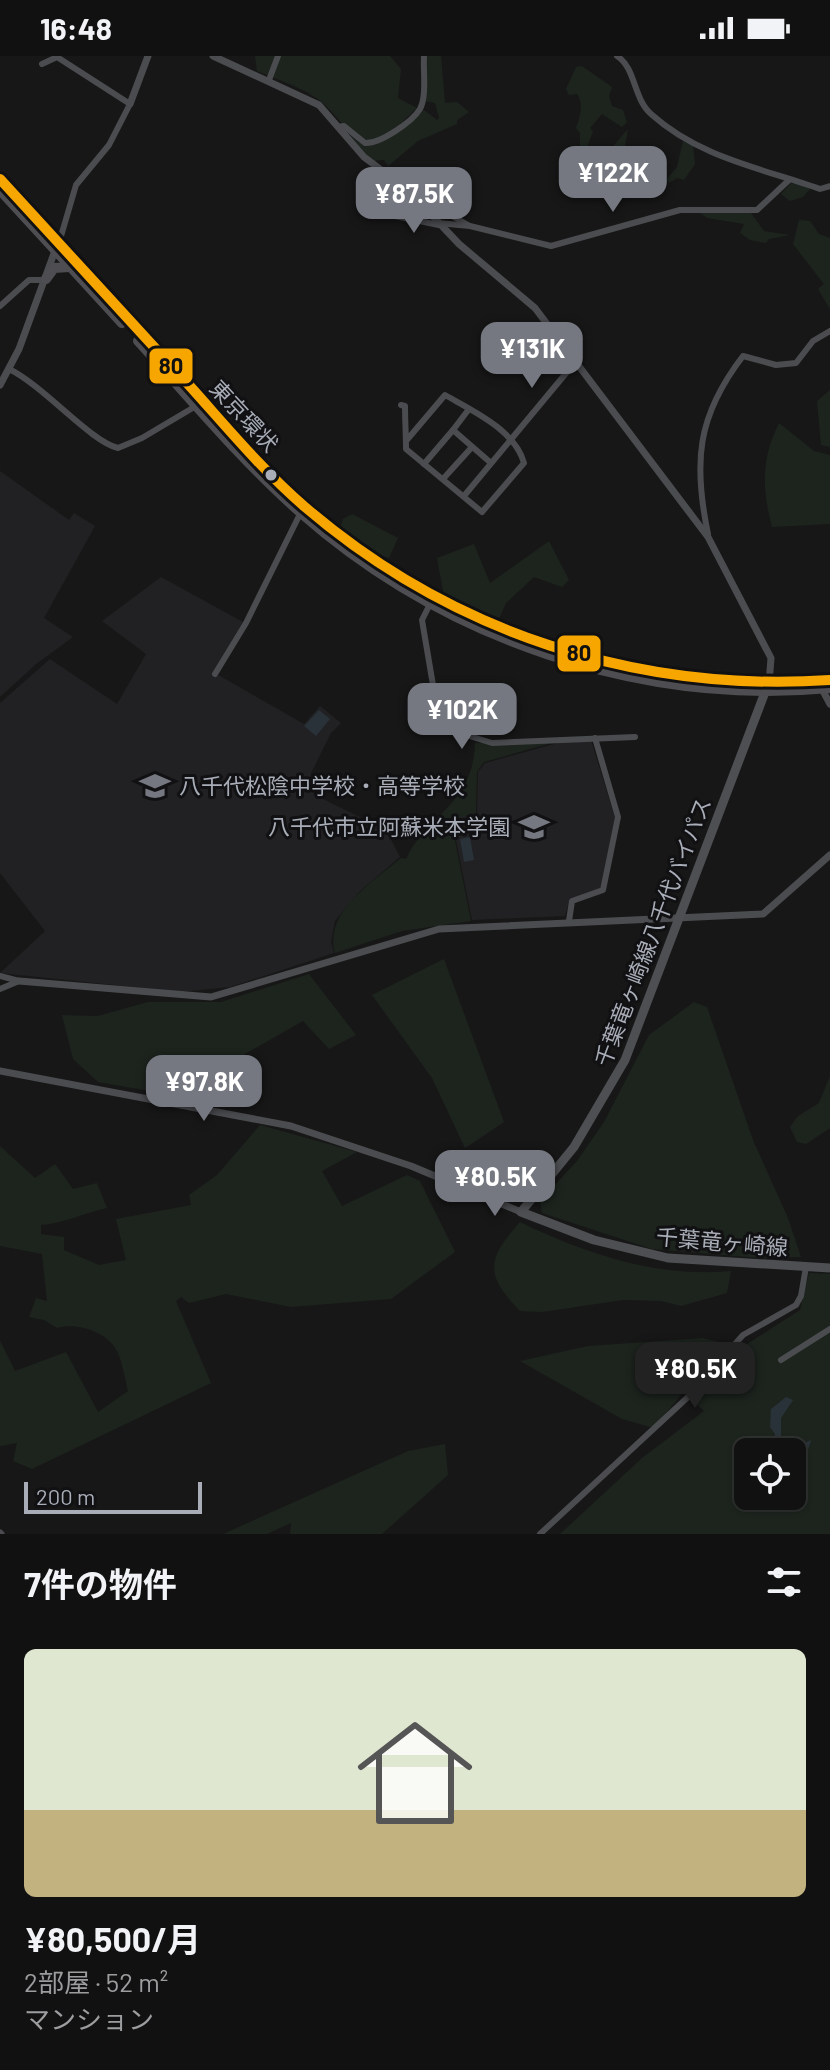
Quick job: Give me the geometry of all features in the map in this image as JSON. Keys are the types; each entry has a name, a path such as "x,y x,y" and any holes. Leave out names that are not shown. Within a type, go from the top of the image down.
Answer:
{"highway":[{"name":"東京環状","path":"0,179 8,200"},
{"name":"東京環状","path":"0,190 57,247 200,404"},
{"name":"東京環状","path":"57,247 71,268 302,510 344,548 430,604 501,637 587,667 690,687 827,686"},
{"path":"45,279 54,268 71,268"},
{"name":"東京環状","path":"302,510 432,596 514,634 622,667 767,687"}],"main road":[{"name":"千葉竜ヶ崎線八千代バイパス","path":"521,1212 565,1160 613,1084 639,1028 767,687"},
{"name":"千葉竜ヶ崎線","path":"521,1212 578,1235 647,1254 688,1260 830,1268"}],"street":[{"path":"0,385 45,279 76,185 109,145 130,104 148,56"},
{"path":"213,56 319,105 364,157 409,191 470,226"},
{"path":"269,80 278,56"},
{"path":"338,127 344,126 365,143 375,143 418,112 422,101 424,56"},
{"path":"617,56 627,65 643,105 673,132 741,165 820,189 830,186"},
{"path":"42,64 57,57 130,104"},
{"path":"395,216 470,226 545,245 558,245 680,210 757,210 789,180"},
{"path":"409,191 438,224 535,308 708,537 768,652 772,667 767,687"},
{"path":"0,306 29,280 45,279"},
{"path":"708,537 699,476 701,434 708,412 743,356 776,365 796,363 813,341 830,331"},
{"path":"464,496 577,360"},
{"path":"9,369 39,386 89,430 118,448 142,438 200,404"},
{"path":"401,405 405,406 406,449 482,512 524,463 520,449 511,439 445,395 406,441"},
{"path":"424,464 469,409"},
{"path":"453,430 491,463"},
{"path":"443,479 472,447"},
{"path":"215,674 246,623 302,510"},
{"path":"430,604 422,620 435,697 463,734 492,743 635,737"},
{"path":"827,686 830,704"},
{"path":"569,921 572,901 603,890 618,817 595,738"},
{"path":"0,976 19,981 211,997 439,929 763,914 830,855"},
{"path":"0,989 19,981"},
{"path":"0,1071 235,1113 358,1146 521,1212"},
{"path":"540,1534 688,1397 743,1335 796,1305 801,1296 806,1267"},
{"path":"781,1360 830,1329"}],"shaded area":[{"path":"255,56 390,56 401,69 398,98 417,108 403,121 407,124 424,110 437,120 439,118 435,103 424,101 426,56 441,56 445,103 457,102 469,112 457,120 457,124 418,141 388,166 384,160 373,161 317,98 257,71"},
{"path":"582,66 612,87 609,96 612,106 623,110 627,122 622,127 602,114 590,128 593,131 586,150 591,159 566,173 580,162 580,133 576,128 581,106 577,94 569,95 566,89 576,67"},
{"path":"628,129 625,145 646,162 619,178 614,169 584,170 572,177 572,174 601,160"},
{"path":"683,141 693,146 695,164 684,180 677,178 669,183 667,179 677,167"},
{"path":"791,183 811,188 803,197 790,201 781,194"},
{"path":"699,212 751,213 764,231 790,235 769,239 766,243 750,240 740,233 744,224 707,218"},
{"path":"799,220 810,221 819,234 830,238 830,309 818,289 824,284 793,244"},
{"path":"830,390 830,447 821,445 817,401"},
{"path":"779,423 814,451 830,455 830,524 772,527 766,500 765,474 769,449"},
{"path":"0,471 69,520 74,513 95,526 44,618 73,637 36,664 0,697"},
{"path":"352,514 398,538 389,558 378,555 340,528 343,519"},
{"path":"549,541 569,580 562,587 534,577 506,603 497,623 444,596 437,558 474,544 490,583"},
{"name":"八千代松陰中学校・高等学校","path":"161,577 243,622 213,672 304,724 320,706 341,723 331,733 311,773 310,788 317,796 386,830 400,857 359,892 335,921 331,942 334,953 230,987 181,992 0,973 45,931 0,873 0,703 50,659 117,704 146,654 102,621"},
{"path":"319,710 330,719 316,736 304,726"},
{"name":"八千代市立阿蘇米本学園","path":"591,740 615,818 601,888 570,899 565,916 472,920 455,835 458,817 477,813 478,772 485,763 558,743"},
{"path":"475,743 551,743 484,762 477,772 476,813 455,819 454,836 471,921 402,931 335,953 333,938 343,911 401,858 406,859 415,843 458,795 472,764"},
{"path":"470,837 474,860 464,862 460,839"},
{"path":"444,959 504,1122 465,1148 432,1078 372,995"},
{"path":"309,974 356,1035 329,1049 303,1021 173,1095 98,1082 73,1059 62,1015 98,1016 148,1002 221,1002"},
{"path":"694,1002 707,1007 753,1140 788,1218 801,1257 759,1258 652,1249 542,1213 540,1201 577,1161 604,1122 649,1035"},
{"path":"830,1076 830,1128 806,1144 797,1142 790,1127 798,1116 819,1103"},
{"path":"260,1125 357,1152 322,1171 342,1206 407,1175 420,1181 455,1252 391,1299 291,1307 226,1294 189,1303 181,1297 176,1301 211,1383 32,1469 13,1461 17,1443 0,1446 0,1341 15,1371 66,1352 98,1412 128,1391 118,1353 107,1339 92,1330 74,1326 57,1328 44,1320 29,1317 36,1298 47,1301 42,1254 0,1246 0,1146 35,1178 55,1164 73,1189 97,1183 107,1208 41,1225 41,1234 64,1237 64,1250 99,1265 126,1260 116,1219 191,1205 189,1195 217,1175"},
{"path":"520,1222 571,1244 623,1261 677,1271 731,1271 727,1293 681,1306 661,1301 623,1300 542,1312 520,1311 500,1287 494,1266 501,1246"},
{"path":"809,1273 830,1274 830,1534 560,1534 642,1458 704,1411 696,1404 744,1346 800,1310"},
{"path":"703,1338 723,1343 654,1428 622,1419 520,1361 588,1346"},
{"path":"786,1397 793,1400 781,1418 781,1438 775,1438 770,1427 771,1409"},
{"path":"445,1444 448,1475 382,1534 290,1534 291,1523 267,1534 223,1534 408,1451"}],"transit line":[{"name":"80","path":"0,179 274,478 305,507 362,551 422,589 485,621 550,646 618,664 687,676 758,681 830,680"}],"place":[{"name":"八千代松陰中学校・高等学校","path":"155,786"},
{"name":"八千代市立阿蘇米本学園","path":"534,827"}]}
